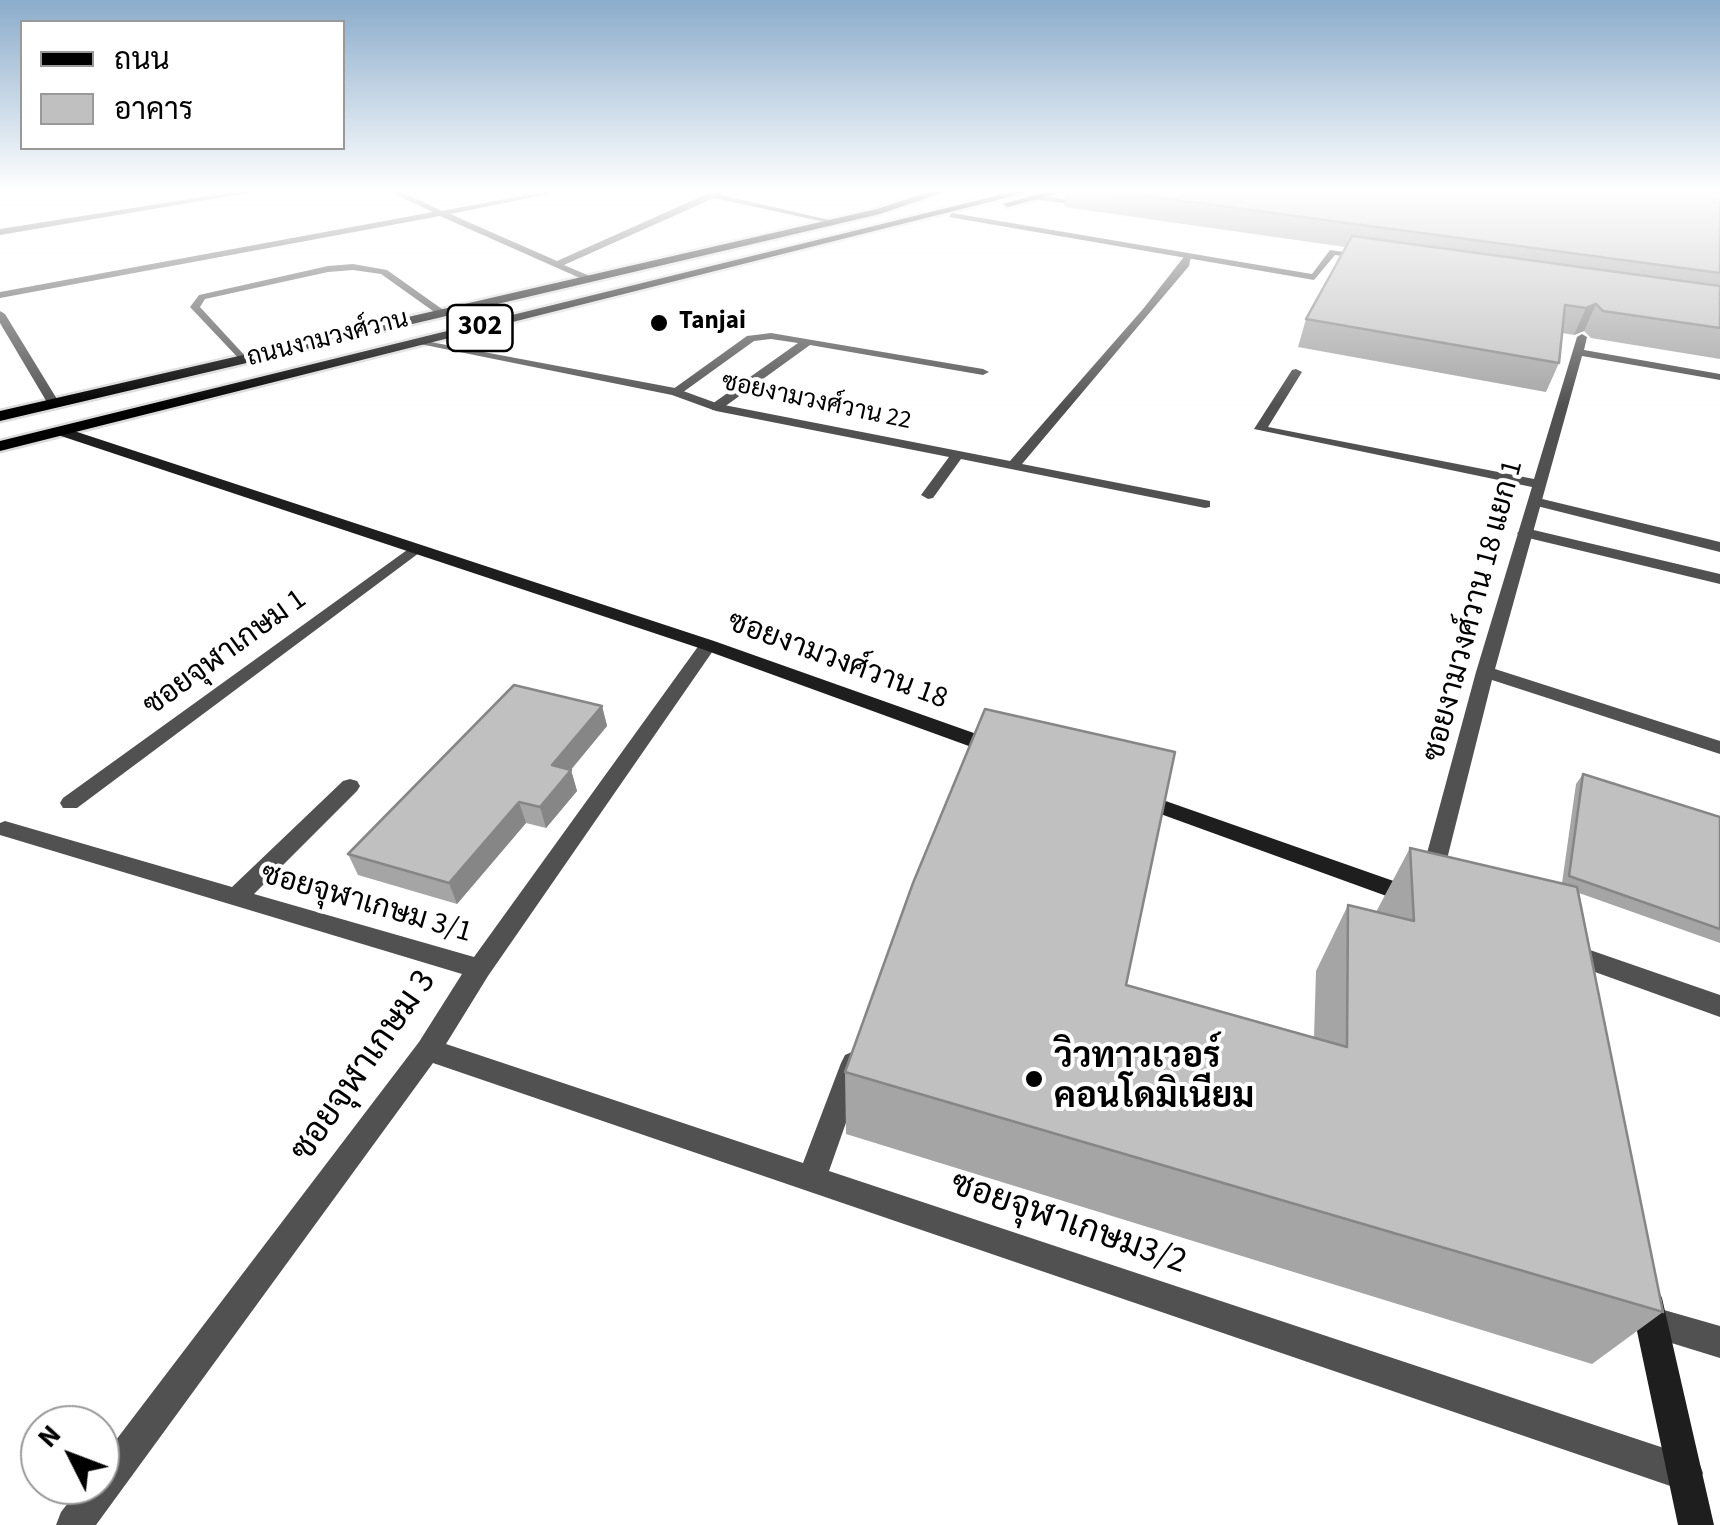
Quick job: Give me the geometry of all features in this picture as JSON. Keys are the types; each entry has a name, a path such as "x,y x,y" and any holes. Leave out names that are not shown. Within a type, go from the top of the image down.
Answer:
{"main road":[{"name":"ถนนงามวงศ์วาน","path":"0,416 658,263"},
{"name":"ถนนงามวงศ์วาน","path":"0,446 745,263"}],"street":[{"path":"0,296 179,263"},
{"path":"552,263 590,279"},
{"path":"556,265 560,263"},
{"path":"1012,467 1186,263"},
{"path":"1231,263 1314,277 1325,263"},
{"path":"244,360 194,308 202,298 328,268 354,267 384,272 444,314"},
{"path":"0,314 54,404"},
{"path":"675,392 751,338 771,336 983,372"},
{"path":"716,408 808,342"},
{"name":"ซอยงามวงศ์วาน 22","path":"420,343 675,392 716,408 1205,504"},
{"name":"ซอยงามวงศ์วาน 18 แยก 1","path":"1112,790 1425,901 1485,672 1580,344 1720,377"},
{"path":"1296,372 1260,428 1536,492 1720,546"},
{"name":"ซอยงามวงศ์วาน 18","path":"60,431 708,645 1020,757"},
{"path":"928,496 957,456"},
{"path":"1524,532 1720,580"},
{"name":"ซอยจุฬาเกษม 1","path":"70,803 414,550"},
{"name":"ซอยจุฬาเกษม 3","path":"74,1525 428,1050 479,970 708,645"},
{"path":"1485,672 1720,748"},
{"name":"ซอยจุฬาเกษม 3/1","path":"235,898 350,786"},
{"name":"ซอยจุฬาเกษม 3/1","path":"5,829 479,970"},
{"path":"1597,998 1581,957 1720,1006"},
{"path":"812,1178 863,1039"},
{"name":"ซอยจุฬาเกษม3/2","path":"428,1050 1684,1473"},
{"path":"1640,1264 1696,1525"},
{"path":"1650,1322 1720,1342"}],"building":[{"path":"1337,263 1552,263 1720,286 1720,328 1603,311 1596,304 1586,308 1565,305 1559,363 1306,319"},
{"path":"1647,263 1720,263 1720,273"},
{"path":"514,685 602,706 552,765 571,770 540,807 519,802 449,883 348,854"},
{"name":"วิวทาวเวอร์ คอนโดมิเนียม","path":"985,709 1175,752 1126,985 1347,1047 1348,905 1414,921 1410,848 1577,887 1663,1312 845,1072 913,883"},
{"path":"1583,774 1720,817 1720,929 1569,876"}],"place":[{"name":"Tanjai","path":"659,323"},
{"name":"วิวทาวเวอร์ คอนโดมิเนียม","path":"1034,1079"}]}
